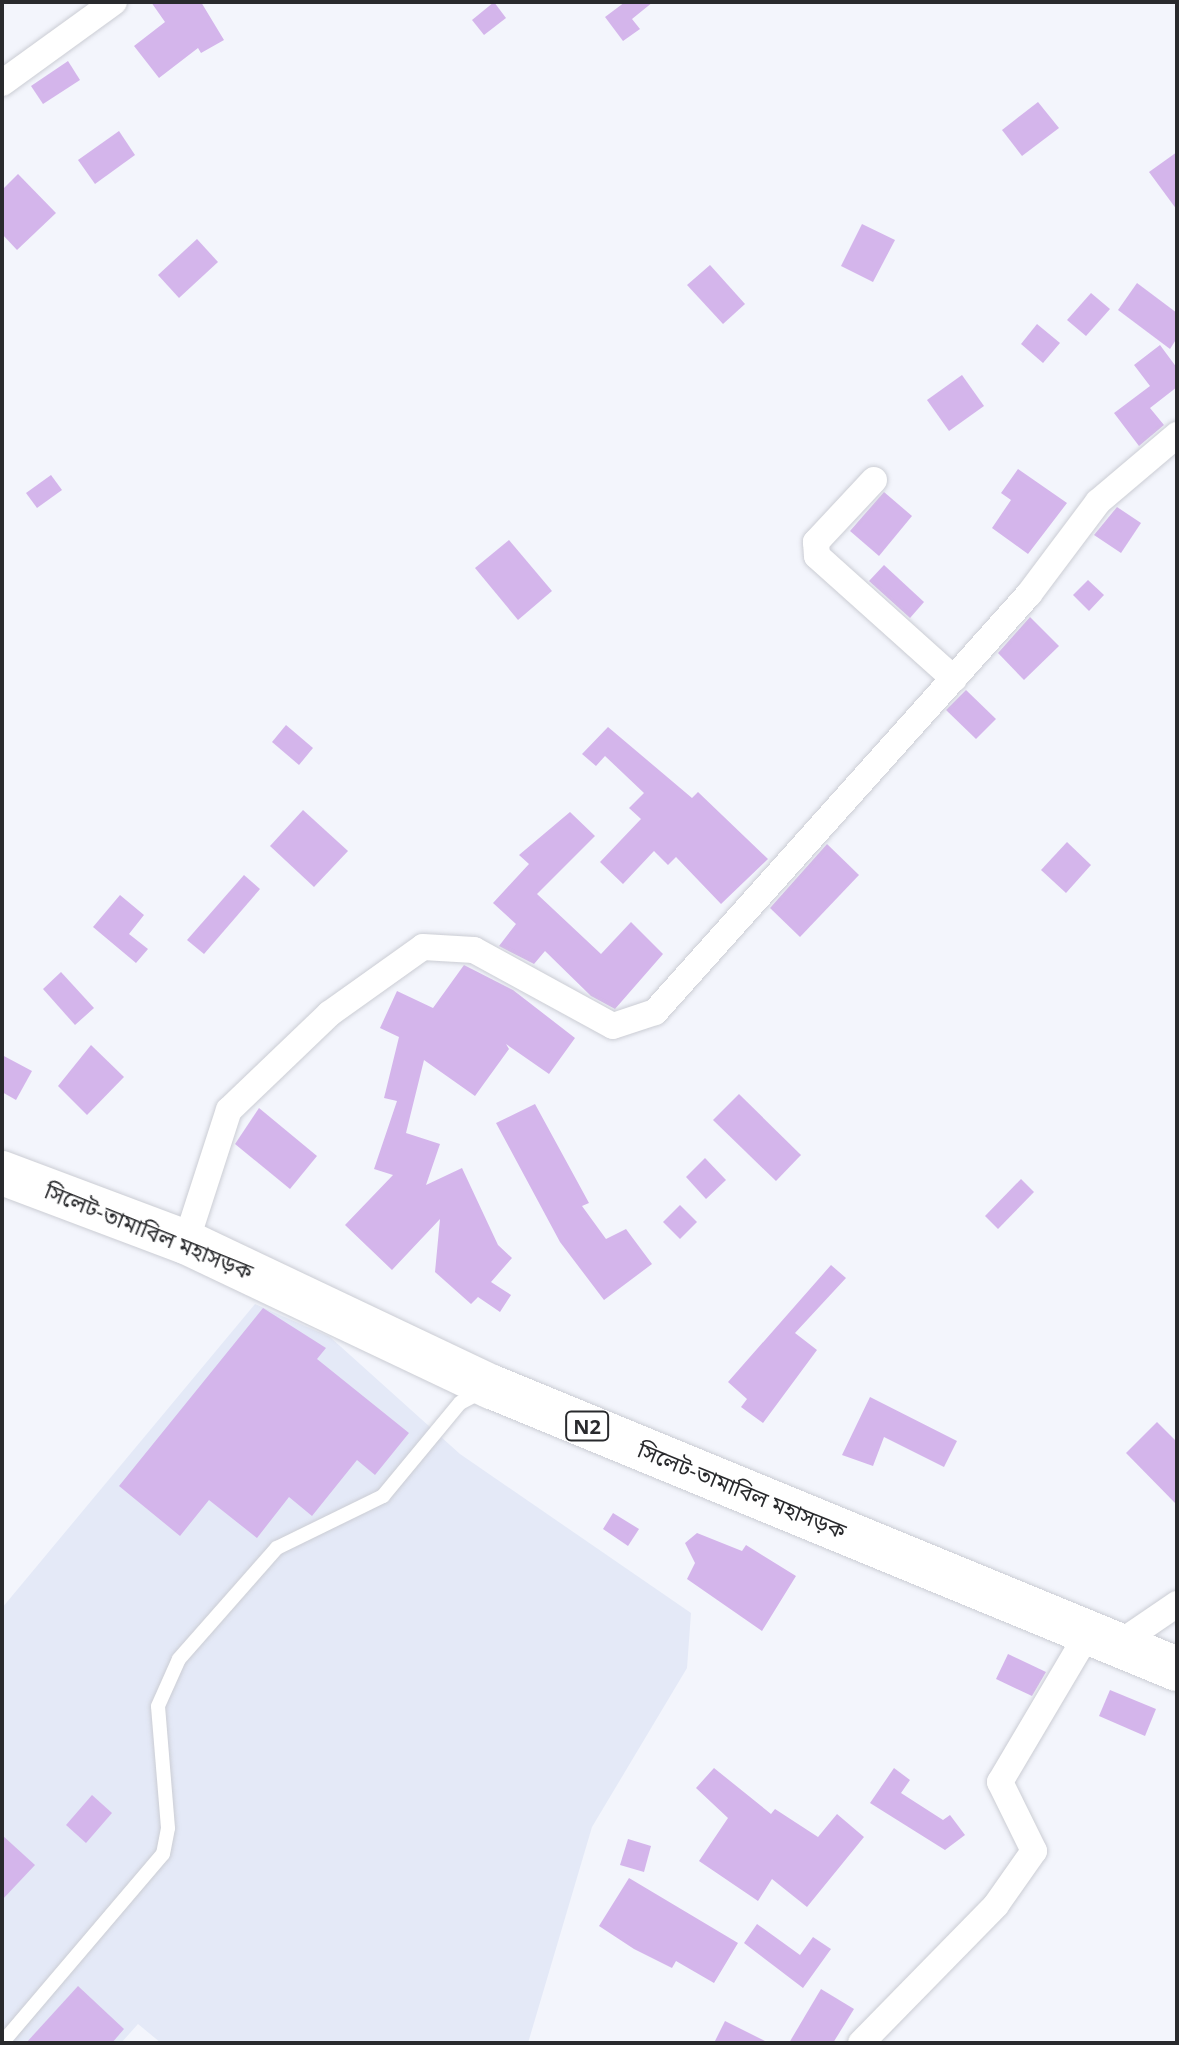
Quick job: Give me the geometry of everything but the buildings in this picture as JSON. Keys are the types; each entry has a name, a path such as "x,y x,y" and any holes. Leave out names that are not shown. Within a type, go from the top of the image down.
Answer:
{"highway":[{"name":"সিলেট-তামাবিল মহাসড়ক","path":"2,1173 186,1242 492,1387 1177,1669"}],"street":[{"path":"2,83 114,2"},
{"path":"186,1242 229,1110 329,1014 423,947 474,950 613,1026 655,1012 954,679 1098,502 1177,435"},
{"path":"874,480 816,542 817,556 954,679"},
{"path":"861,2043 996,1905 1034,1851 1000,1782 1103,1639 1177,1604"}],"lane":[{"path":"2,2043 163,1854 168,1828 158,1706 179,1659 277,1548 383,1496 460,1403 492,1387"}],"shaded area":[{"path":"255,1304 330,1337 460,1454 691,1613 687,1668 592,1827 528,2043 161,2043 138,2024 121,2043 2,2043 2,1608"}]}
